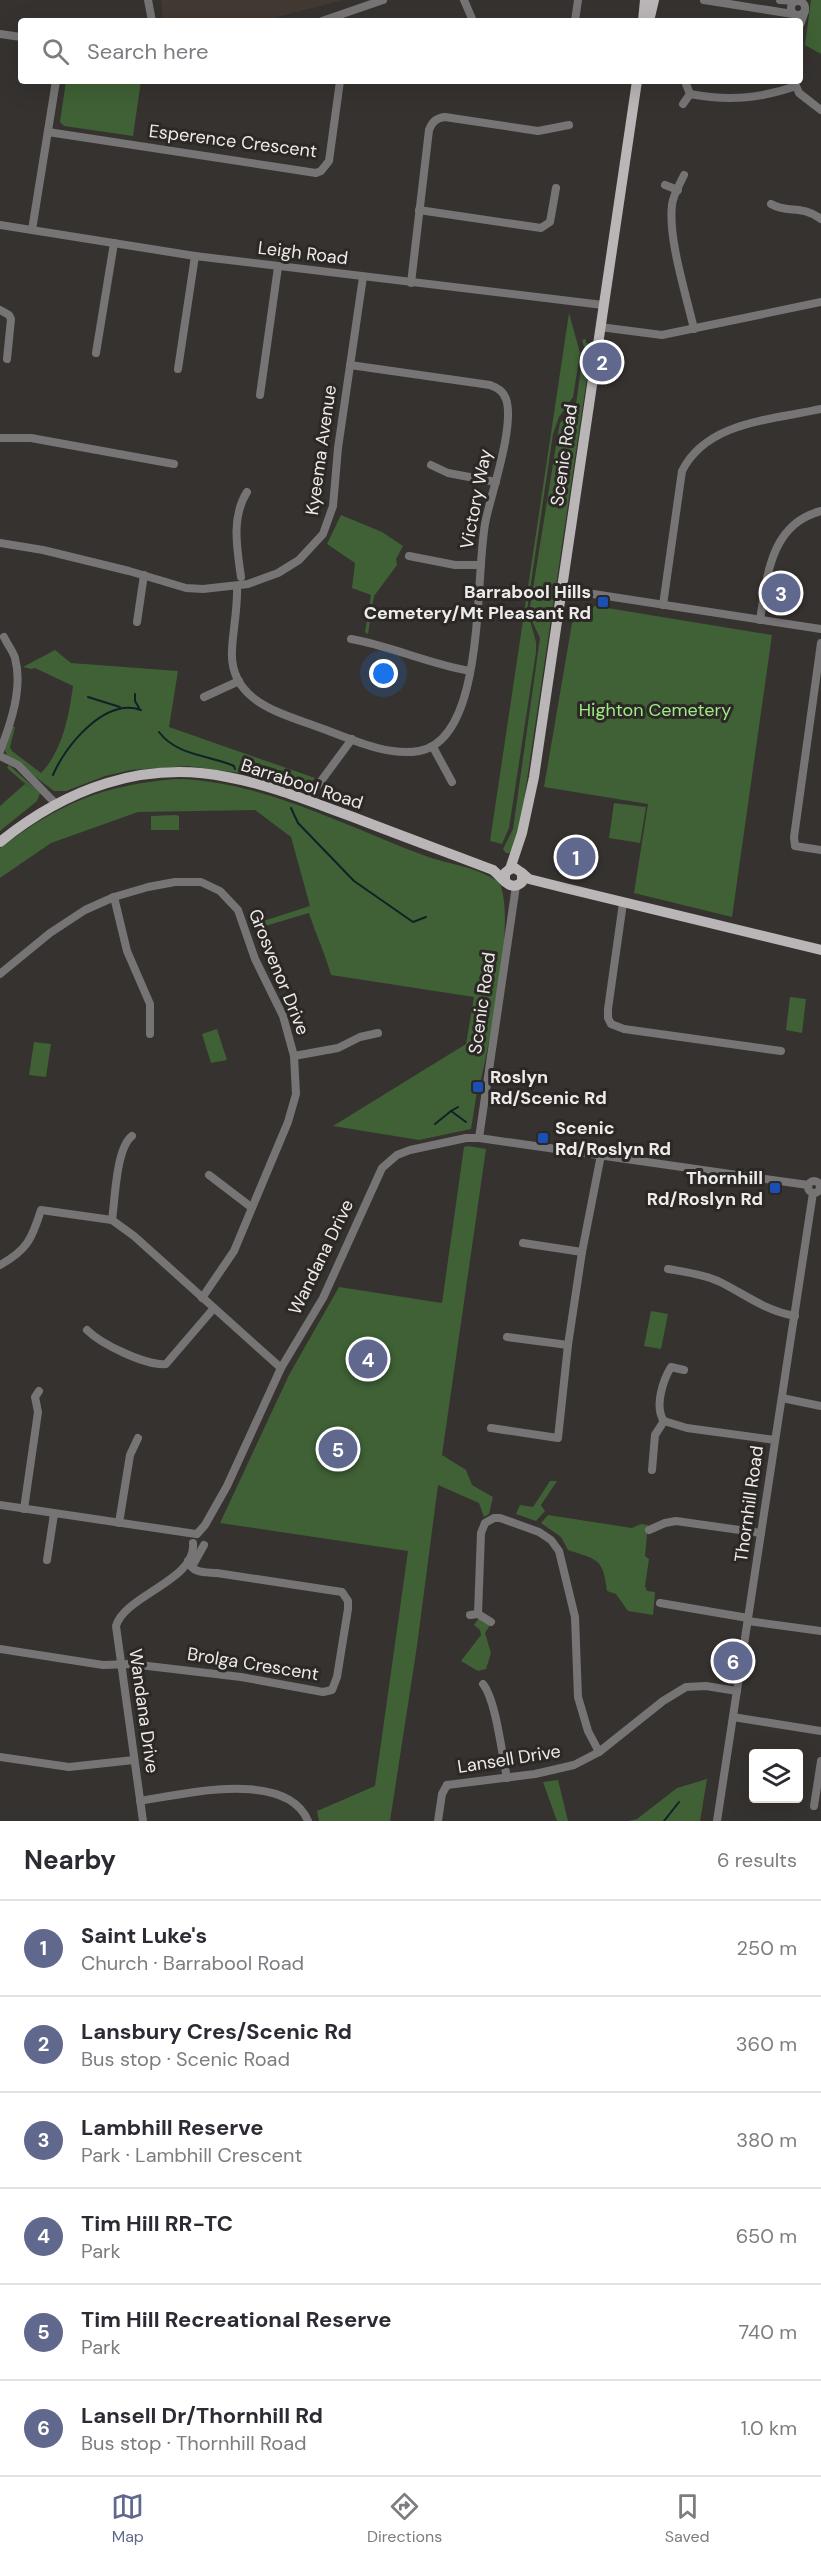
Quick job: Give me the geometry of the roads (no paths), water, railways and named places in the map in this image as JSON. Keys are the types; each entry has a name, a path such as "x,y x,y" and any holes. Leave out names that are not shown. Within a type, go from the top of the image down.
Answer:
{"main road":[{"path":"643,18 645,0"},
{"path":"650,18 654,0"},
{"name":"Scenic Road","path":"515,871 534,777 637,84"},
{"name":"Barrabool Road","path":"0,842 21,825 74,794 124,777 170,772 226,777 284,791 494,871 512,884 565,888"},
{"name":"Barrabool Road","path":"494,871 515,871 529,879 821,950"},
{"path":"515,871 523,878 512,884 504,876 515,871"}],"street":[{"path":"337,18 383,0"},
{"path":"464,0 472,18"},
{"path":"575,18 578,0"},
{"path":"705,0 795,16 800,15 801,3"},
{"path":"780,0 801,3"},
{"path":"795,16 790,8 801,3"},
{"path":"800,18 801,3"},
{"path":"0,34 18,37"},
{"path":"32,230 56,84"},
{"name":"Esperence Crescent","path":"48,132 316,173 321,171 328,161 340,84"},
{"path":"686,84 690,94"},
{"path":"690,94 739,100 761,97 795,84 805,99 821,110"},
{"path":"683,104 690,94"},
{"path":"411,283 429,130 437,119 451,118 538,130 569,125"},
{"path":"684,175 672,203 672,220 679,266 693,328"},
{"path":"665,185 678,190"},
{"path":"419,210 541,228 550,222 556,188"},
{"path":"771,204 779,208 804,210 821,219"},
{"name":"Leigh Road","path":"0,225 195,256 603,305"},
{"path":"96,353 114,243"},
{"path":"178,369 195,256"},
{"path":"260,395 278,267"},
{"name":"Kyeema Avenue","path":"0,543 43,550 186,588 237,586 264,579 292,565 310,551 326,527 335,499 337,458 363,277"},
{"path":"600,327 662,335 821,302"},
{"path":"0,310 9,315 11,319 7,359"},
{"name":"Victory Way","path":"350,365 490,385 499,388 504,394 508,408 496,482 485,521 477,626 470,671 450,732 433,747"},
{"path":"663,605 682,471 688,458 710,438 728,429 821,409"},
{"path":"0,438 31,438 174,464"},
{"path":"431,465 448,473 496,482"},
{"path":"241,577 236,532 240,506 248,492"},
{"path":"760,620 769,569 778,543 794,525 821,511"},
{"path":"410,556 455,565 481,565"},
{"path":"137,622 144,575"},
{"path":"237,586 231,654 239,681 248,695 261,705 352,739 404,752 433,747 452,782"},
{"path":"561,589 821,629"},
{"path":"0,751 15,704 15,657 4,638"},
{"path":"351,639 383,645 442,666 470,671"},
{"path":"821,644 794,837 795,846 821,850"},
{"path":"204,697 239,681"},
{"path":"306,800 352,739"},
{"path":"0,756 18,765 56,804"},
{"name":"Grosvenor Drive","path":"0,975 67,921 114,897 148,887 189,881 210,885 232,902 243,920 255,959 281,1010 294,1056 296,1094 293,1107 234,1251 202,1298"},
{"name":"Scenic Road","path":"479,1138 513,908 512,884"},
{"path":"114,897 127,951 150,1004 150,1034"},
{"path":"623,903 608,1009 611,1024 621,1028 781,1051"},
{"path":"294,1056 338,1048 360,1037 378,1033"},
{"path":"112,1220 122,1154 128,1139 132,1136"},
{"name":"Wandana Drive","path":"143,1821 120,1665 116,1632 118,1620 126,1610 191,1564 205,1543 227,1486 281,1368 323,1298 382,1168 397,1155 410,1150 466,1138 479,1138 816,1188"},
{"path":"491,1428 558,1438 568,1346 582,1252 601,1155"},
{"path":"209,1175 251,1207"},
{"name":"Thornhill Road","path":"717,1821 816,1188"},
{"path":"0,1265 17,1255 30,1242 41,1210 112,1220 134,1236 281,1368"},
{"path":"523,1243 582,1252"},
{"path":"668,1269 703,1275 718,1281 765,1309 795,1316"},
{"path":"87,1330 102,1342 153,1364 166,1364 214,1308"},
{"path":"507,1337 568,1346"},
{"path":"684,1370 668,1366 661,1396 661,1415 664,1421 690,1429 775,1440"},
{"path":"24,1509 38,1412 33,1395"},
{"path":"782,1398 821,1406"},
{"path":"652,1470 655,1435 664,1421"},
{"path":"119,1523 130,1455 138,1438"},
{"name":"Wandana Drive","path":"191,1564 195,1538 205,1526 227,1486"},
{"path":"0,1505 119,1523 195,1538 202,1535 205,1543"},
{"path":"47,1560 54,1514"},
{"path":"491,1622 474,1615 481,1533 485,1523 494,1518 500,1518 539,1532 551,1540 559,1551 574,1617 578,1698 588,1731 599,1752"},
{"path":"650,1530 665,1523 682,1521 761,1533"},
{"name":"Brolga Crescent","path":"120,1665 134,1664 241,1677 324,1692 332,1690 337,1677 348,1609 348,1601 342,1592 198,1572 191,1564"},
{"path":"660,1603 821,1631"},
{"path":"0,1649 104,1665 120,1665"},
{"path":"483,1684 493,1708 507,1778"},
{"name":"Lansell Drive","path":"438,1821 445,1782 507,1778 566,1767 599,1752 663,1701 686,1687 705,1686 737,1691"},
{"path":"733,1717 821,1731"},
{"path":"0,1757 69,1767 134,1760"},
{"path":"814,1806 821,1761"},
{"path":"140,1801 230,1789 259,1791 279,1795 294,1802 308,1821"}],"waterway":[{"path":"135,694 135,701 139,708"},
{"path":"88,697 120,707"},
{"path":"53,775 77,738 100,717 127,708 141,710"},
{"path":"159,732 175,746 224,762 234,766 235,769"},
{"path":"291,808 298,823 354,881 413,922 426,917"},
{"path":"451,1111 458,1107"},
{"path":"435,1124 451,1111 466,1122"},
{"path":"664,1821 679,1802"}],"place":[{"name":"Lansbury Cres/Scenic Rd","path":"602,362"},
{"name":"Lambhill Reserve","path":"781,593"},
{"name":"Barrabool Hills Cemetery/Mt Pleasant Rd","path":"603,602"},
{"name":"Saint Luke's","path":"576,857"},
{"name":"Roslyn Rd/Scenic Rd","path":"478,1087"},
{"name":"Scenic Rd/Roslyn Rd","path":"543,1138"},
{"name":"Thornhill Rd/Roslyn Rd","path":"775,1188"},
{"name":"Tim Hill RR-TC","path":"368,1359"},
{"name":"Tim Hill Recreational Reserve","path":"338,1449"},
{"name":"Lansell Dr/Thornhill Rd","path":"733,1661"}],"park label":[{"name":"Highton Cemetery","path":"655,710"}]}
